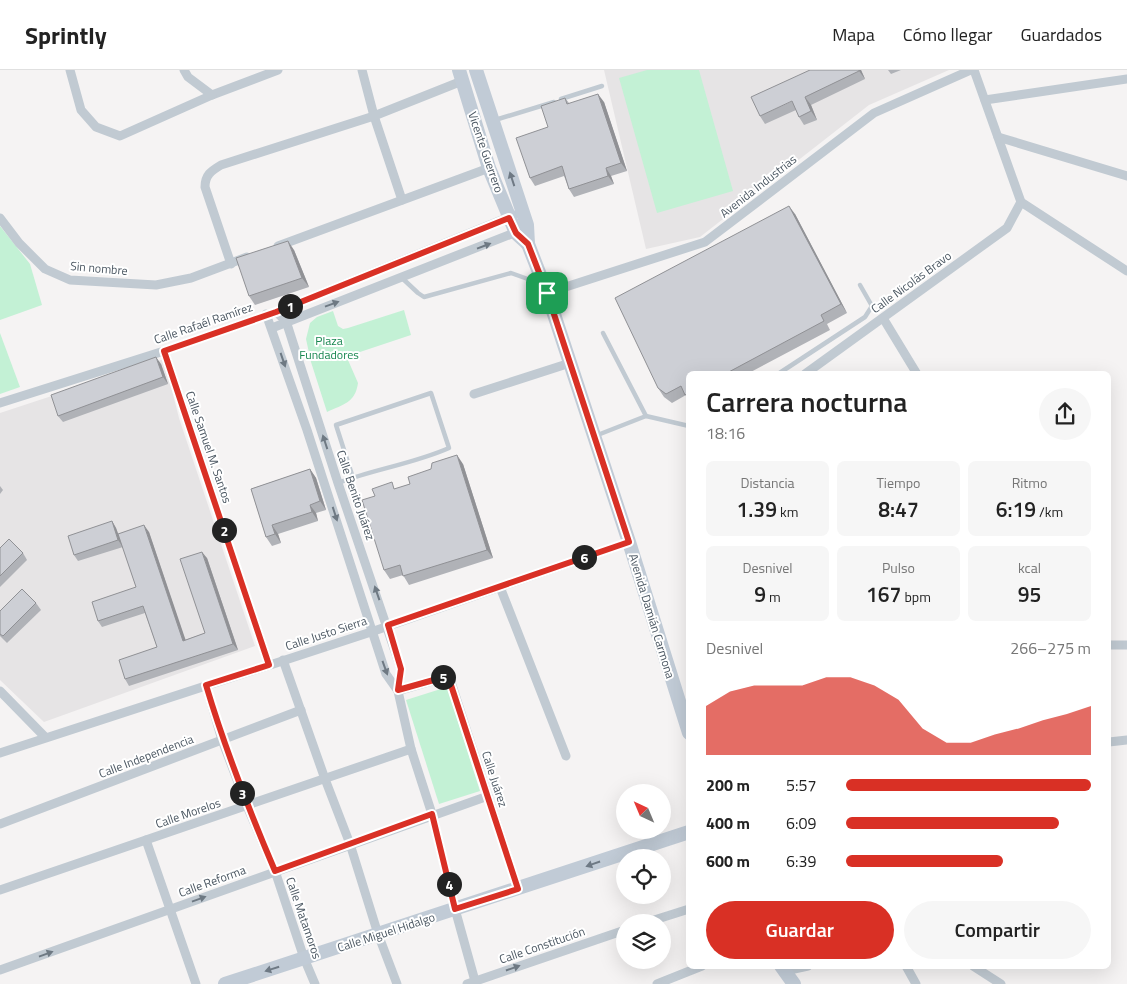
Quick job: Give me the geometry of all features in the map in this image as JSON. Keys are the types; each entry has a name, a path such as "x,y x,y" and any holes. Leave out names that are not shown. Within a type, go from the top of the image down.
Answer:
{"street":[{"path":"70,70 81,110 96,127 120,136 212,95 278,70"},
{"path":"184,70 188,77 212,95"},
{"path":"362,70 374,116 402,200"},
{"name":"Vicente Guerrero","path":"476,70 522,211 522,229"},
{"path":"972,70 985,100 1021,202 1127,271"},
{"name":"Avenida Industrias","path":"545,289 706,242 874,113 972,70"},
{"path":"231,264 206,187 205,179 210,172 221,165 374,116 460,75"},
{"name":"Vicente Guerrero","path":"460,75 489,168 509,218 522,229"},
{"path":"985,100 1127,79"},
{"path":"998,137 1127,176"},
{"name":"Sin nombre","path":"0,218 19,243 45,269 70,280 156,285 191,278 231,264 489,168"},
{"name":"Calle Nicolás Bravo","path":"809,371 1007,228 1021,202"},
{"name":"Calle Rafaél Ramírez","path":"0,402 164,351 276,312 509,218 522,211"},
{"path":"272,328 522,229"},
{"name":"Avenida Damián Carmona","path":"522,229 570,363 686,723"},
{"path":"276,312 286,321"},
{"name":"Calle Benito Juárez","path":"266,314 307,430 374,631 386,674 398,690"},
{"path":"883,318 911,371"},
{"name":"Calle Benito Juárez","path":"286,321 401,669 398,690 412,749 432,814 471,983"},
{"name":"Calle Samuel M. Santos","path":"164,351 269,665"},
{"path":"474,394 570,363"},
{"path":"307,430 320,426"},
{"name":"Calle Justo Sierra","path":"0,753 374,631 629,542"},
{"path":"500,587 566,756"},
{"path":"1111,645 1127,645"},
{"path":"283,660 350,844 396,984"},
{"name":"Calle Juárez","path":"398,690 448,676 518,889"},
{"name":"Calle Matamoros","path":"206,685 222,740 247,806 275,871 304,958 315,984"},
{"path":"0,692 45,737"},
{"name":"Calle Independencia","path":"0,824 300,710"},
{"path":"1111,742 1127,740"},
{"name":"Calle Morelos","path":"0,890 412,749"},
{"name":"Calle Reforma","path":"0,970 432,814 488,796"},
{"name":"Calle Miguel Hidalgo","path":"225,984 686,833"},
{"path":"146,840 196,984"},
{"path":"671,915 686,910"},
{"name":"Calle Constitución","path":"471,983 616,933"},
{"path":"658,984 695,969"},
{"path":"783,969 794,984"},
{"path":"908,969 916,984"},
{"path":"978,969 1001,984"}],"lane":[{"path":"493,120 602,86"},
{"path":"402,278 424,297 511,273 545,289"},
{"path":"783,371 865,317 872,306 860,285"},
{"path":"603,333 646,416"},
{"path":"338,483 424,458 449,448 431,393 336,425 353,478"},
{"path":"594,436 646,416 686,425"}],"shaded area":[{"path":"604,70 949,70 869,105 700,237 646,249"},
{"path":"164,359 179,418 255,646 44,722 0,680 0,413"}],"green space":[{"path":"647,70 699,70 733,191 657,213 619,78"},
{"path":"0,226 30,264 42,305 0,320"},
{"name":"Plaza Fundadores","path":"404,310 411,335 351,355 348,360 358,383 357,390 348,402 327,412 311,362 306,339 310,323 317,317 333,311 338,326 343,329"},
{"path":"0,333 20,387 0,394"},
{"path":"447,687 480,791 439,804 406,700"}],"building":[{"path":"810,70 859,71 805,97 811,111 799,117 792,101 760,116 751,97"},
{"path":"598,94 621,163 606,168 608,176 569,189 562,166 530,178 516,138 548,127 541,106 565,98 567,104"},
{"path":"789,206 841,304 821,315 824,321 731,371 686,371 685,395 681,386 666,394 658,388 615,298"},
{"path":"288,241 302,278 249,296 236,258"},
{"path":"156,357 163,377 58,416 51,395"},
{"path":"457,455 487,550 403,576 400,565 384,570 362,500 375,496 372,489 392,482 394,489 410,484 408,477 431,469 432,463"},
{"path":"310,469 320,501 310,505 312,512 272,525 275,534 266,537 251,489"},
{"path":"112,521 118,540 74,555 68,536"},
{"path":"144,525 183,641 205,633 180,559 202,552 233,644 125,679 119,660 157,647 143,606 98,621 92,602 136,587 118,534"},
{"path":"9,539 23,553 0,576 0,548"},
{"path":"22,589 36,603 3,636 0,634 0,611"}],"route":[{"path":"509,218 516,233 528,244 547,293 629,542 388,625 401,669 398,690 448,676 518,889 455,909 432,814 275,871 247,806 222,740 206,685 269,665 164,351 276,312 509,218"}]}
